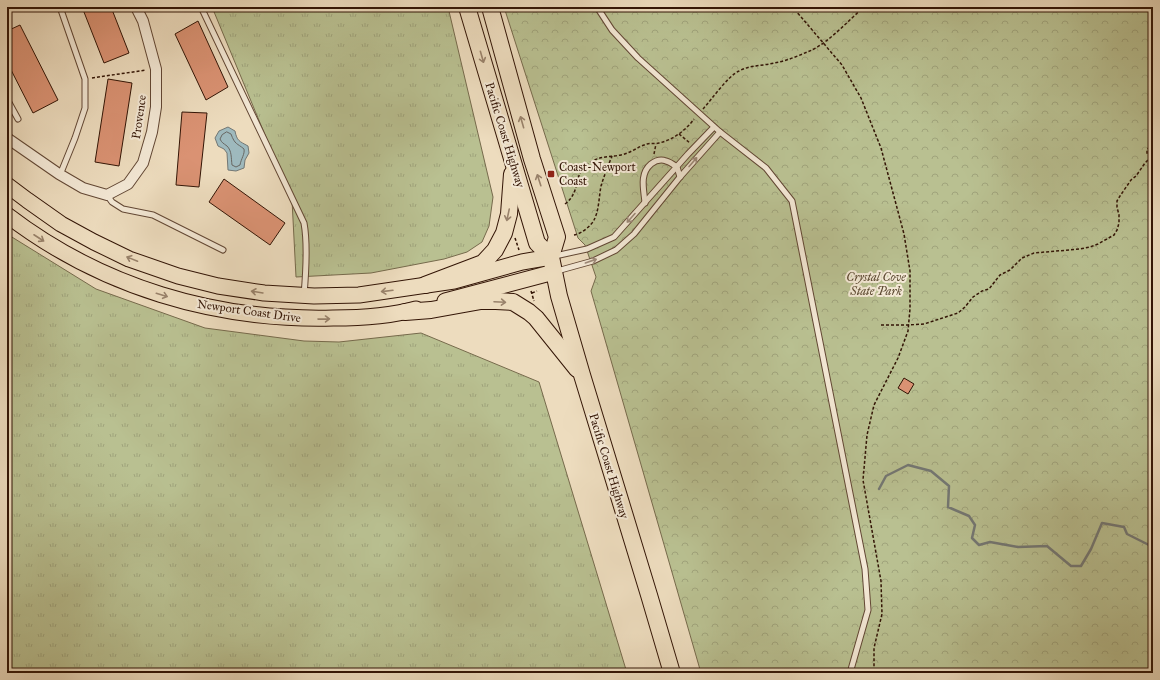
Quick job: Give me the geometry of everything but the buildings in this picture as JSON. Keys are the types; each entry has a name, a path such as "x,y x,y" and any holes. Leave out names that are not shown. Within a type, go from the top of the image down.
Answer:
{"highway":[{"name":"Pacific Coast Highway","path":"467,7 537,243 552,264"},
{"name":"Pacific Coast Highway","path":"490,7 532,160 557,237 552,264 559,296 650,595 672,673"},
{"path":"425,285 483,264 495,250 504,233 509,214 513,162"},
{"path":"405,312 431,310 481,301 513,302 536,318 582,375"}],"main road":[{"name":"Newport Coast Drive","path":"7,185 61,224 94,242 129,258 178,276 218,286 264,293 304,296 359,295 454,281 522,262 552,264"},
{"name":"Newport Coast Drive","path":"7,216 49,245 112,277 138,288 205,307 271,317 304,319 353,318 405,312 552,264"}],"street":[{"name":"Provence","path":"107,195 128,184 143,163 152,132 156,107 156,69 142,21 136,7"},
{"path":"7,138 59,174 83,188 107,195"}],"lane":[{"path":"59,174 75,138 85,108 85,79 60,7"},
{"path":"201,7 304,223 304,296"},
{"path":"597,7 612,30 638,58 714,127 766,168 792,201 865,569 868,610 850,673"},
{"path":"7,99 18,119"},
{"path":"552,264 614,237 714,127"},
{"path":"552,264 593,261 616,250 634,234 680,177 720,132"},
{"path":"645,203 643,182 644,174 648,166 655,161 665,161 677,167 680,177"},
{"path":"107,195 112,202 123,209 152,215 223,250"}],"path":[{"path":"790,7 842,65 861,98 881,148 904,234 910,271 910,309 908,331 898,358 874,405 867,435 863,480 881,581 882,608 874,648 874,673"},
{"path":"565,204 571,199 582,168 590,162 603,157 630,152 646,144 660,143 672,138 679,134 692,122 725,83 738,71 750,66 775,63 793,58 813,49 823,43 864,7"},
{"path":"85,79 156,69"},
{"path":"679,134 695,148"},
{"path":"1150,158 1146,153 1153,142"},
{"path":"655,161 654,156 657,143"},
{"path":"881,325 924,324 958,313 966,307 973,297 982,291 989,289 1000,275 1010,270 1027,255 1040,252 1073,250 1090,247 1114,235 1119,223 1117,201 1145,163 1153,155"},
{"path":"574,235 586,229 596,218 602,185 612,156"},
{"path":"513,236 520,254"},
{"path":"530,287 536,305"},
{"path":"532,293 537,291"}],"green space":[{"path":"212,7 448,7 493,197 489,226 482,242 467,252 444,259 371,273 296,277 292,200"},
{"name":"Crystal Cove State Park","path":"504,7 1153,7 1153,673 701,673 591,291 596,277 585,245 578,238"},
{"path":"7,234 96,289 205,328 304,341 339,342 421,333 539,382 627,673 7,673"}],"water":[{"path":"228,127 235,131 237,137 242,143 248,146 249,153 245,160 244,168 236,171 228,170 227,153 224,149 218,146 215,138 219,131"}],"waterway":[{"path":"879,489 886,476 908,465 931,471 949,486 948,507 969,516 975,525 972,538 979,545 990,542 1018,547 1047,546 1071,566 1081,566 1091,549 1102,523 1124,527 1127,534 1153,547"},
{"path":"1153,550 1151,557 1153,558"}],"place":[{"name":"Coast-Newport Coast","path":"551,174"}]}
